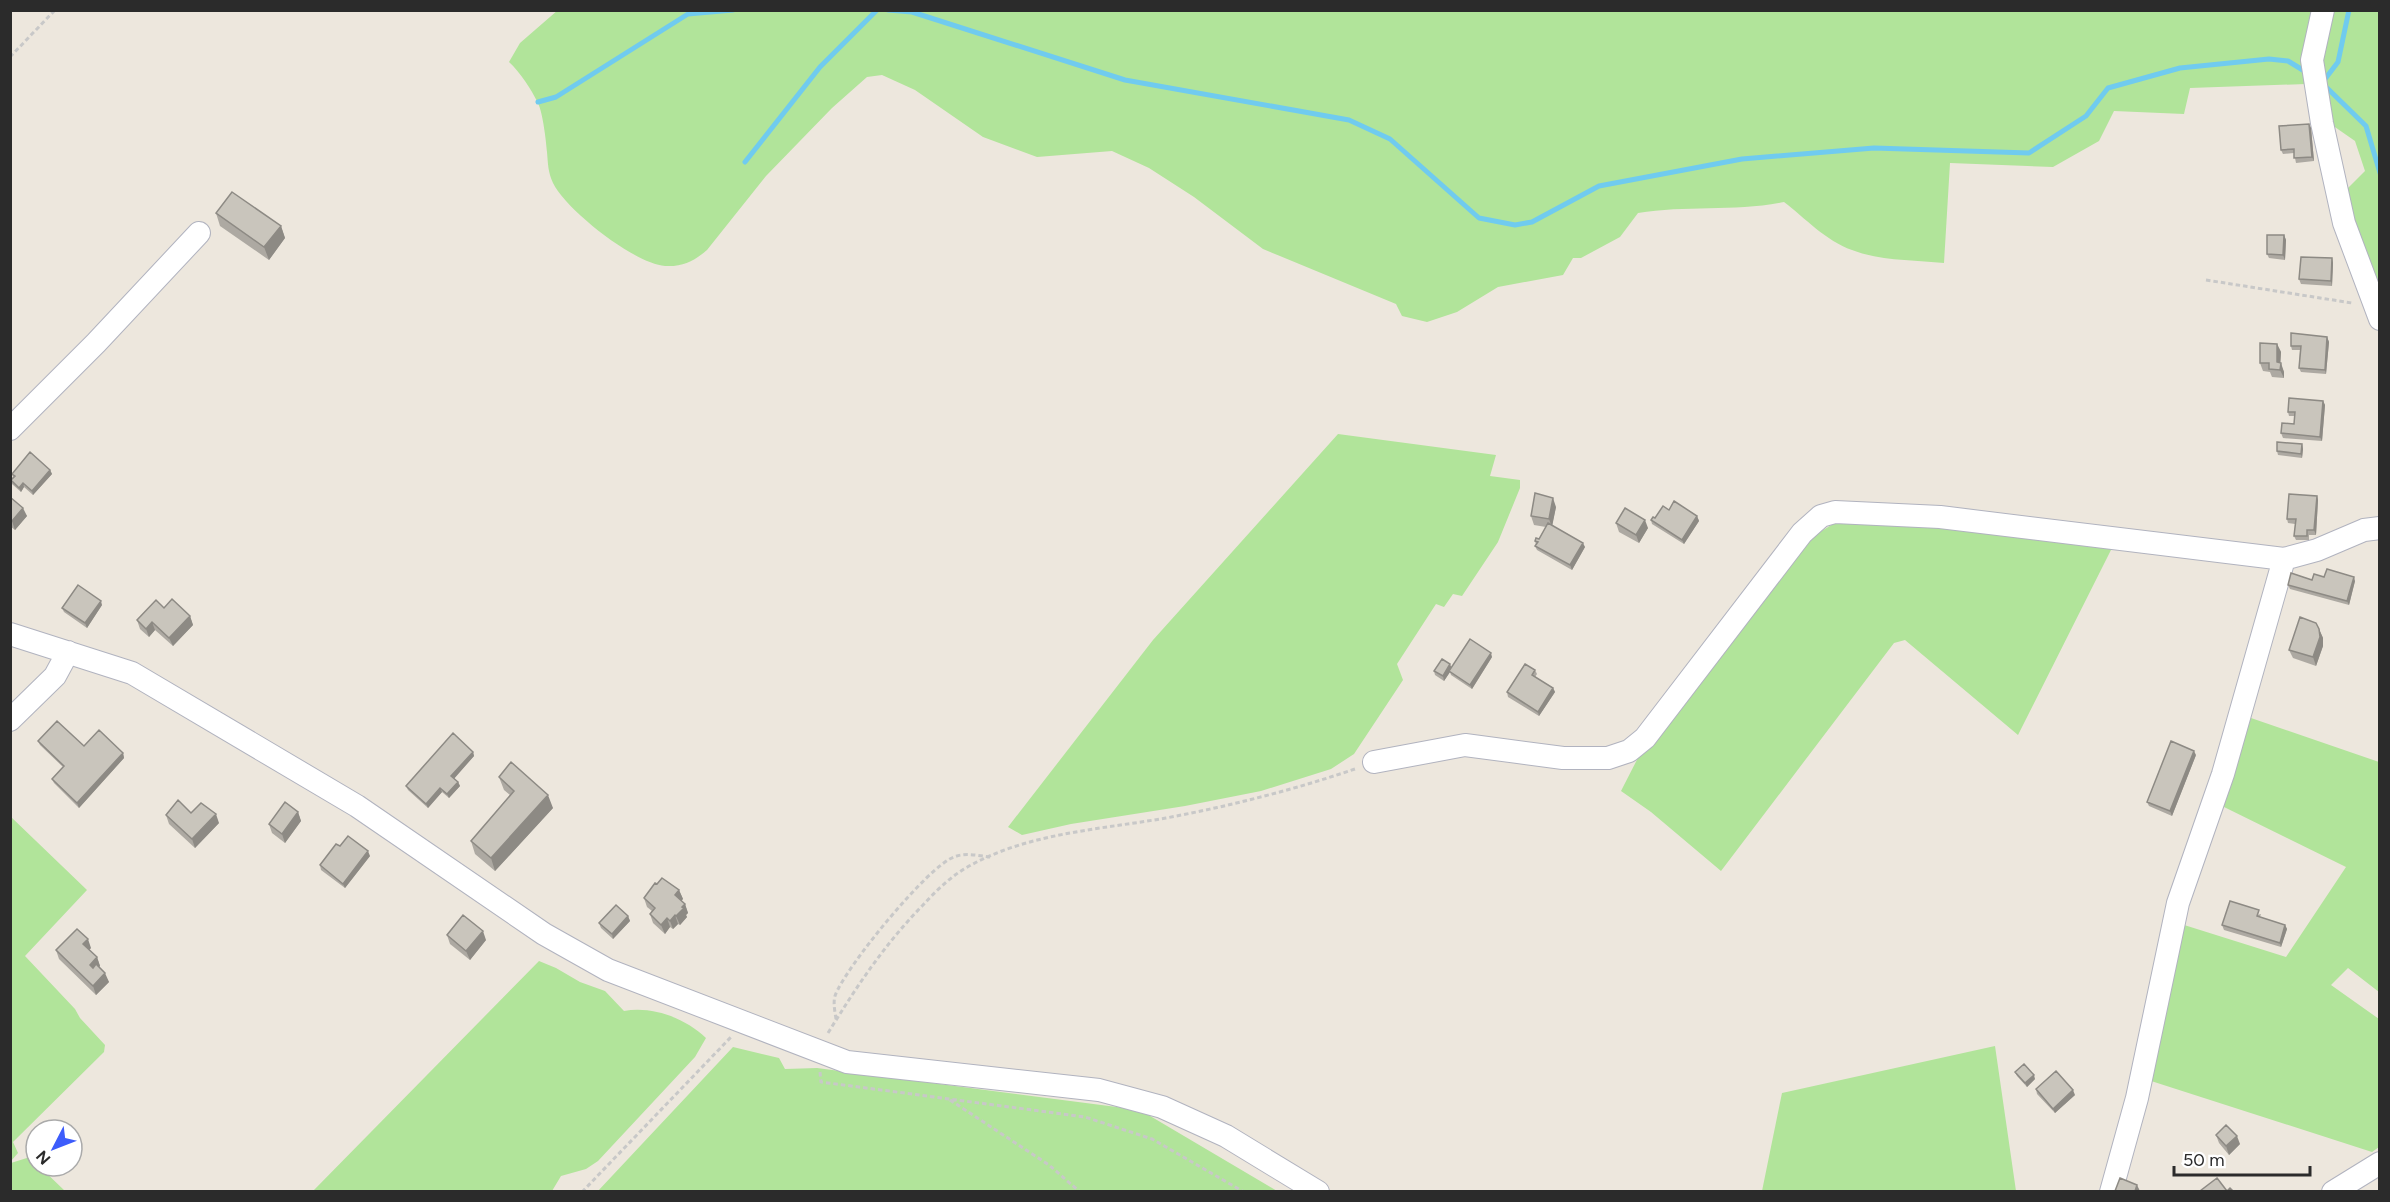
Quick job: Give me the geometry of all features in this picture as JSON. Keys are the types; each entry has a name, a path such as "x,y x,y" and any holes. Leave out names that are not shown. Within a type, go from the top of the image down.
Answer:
{"street":[{"path":"2323,10 2313,60 2322,123 2344,223 2377,313"},
{"path":"10,429 96,343 200,233"},
{"path":"1374,762 1465,745 1563,758 1608,758 1629,752 1645,738 1802,533 1821,516 1835,512 1940,517 2284,559 2317,550 2364,530 2379,528"},
{"path":"2111,1191 2137,1098 2178,903 2223,774 2284,559"},
{"path":"10,634 132,673 357,806 544,934 608,970 847,1062 1099,1090 1162,1107 1226,1136 1317,1191"},
{"path":"10,720 55,676 68,652"},
{"path":"2333,1191 2379,1163"}],"path":[{"path":"10,57 55,10"},
{"path":"2206,280 2377,313"},
{"path":"1244,1191 1152,1139 1085,1117 821,1083 817,1051 867,970 896,933 943,885 964,869 991,856 1036,840 1166,818 1248,801 1302,787 1374,762"},
{"path":"836,1021 834,998 847,975 864,950 912,894 940,865 953,857 965,854 991,856"},
{"path":"582,1191 726,1045 741,1022"},
{"path":"948,1099 1049,1165 1080,1191"}],"green space":[{"path":"558,10 2379,11 2379,328 2345,191 2365,171 2355,141 2332,125 2306,84 2190,88 2184,114 2114,111 2099,141 2053,167 1950,163 1944,263 1886,258 1852,250 1825,235 1784,202 1748,207 1674,209 1638,213 1620,237 1581,258 1573,258 1563,275 1498,287 1457,312 1427,322 1402,316 1396,304 1263,249 1194,197 1149,168 1112,151 1037,157 983,137 915,90 882,75 867,77 832,108 766,176 707,250 688,262 665,266 637,256 603,234 572,207 553,183 548,168 540,108 525,81 509,62 520,43"},
{"path":"1338,434 1496,455 1490,476 1520,480 1520,488 1498,542 1462,596 1453,594 1444,607 1436,604 1397,664 1403,680 1354,754 1331,769 1261,791 1071,824 1022,835 1008,827 1153,640"},
{"path":"1865,520 2113,546 2018,735 1905,640 1894,643 1721,871 1651,812 1621,791 1643,748 1812,537 1833,524"},
{"path":"2251,718 2379,762 2379,992 2348,968 2331,985 2379,1019 2379,1147 2372,1152 2148,1080 2181,924 2286,957 2346,867 2222,806"},
{"path":"10,816 87,890 25,956 105,1045 104,1052 37,1118 24,1118 24,1131 13,1142 18,1153 11,1161"},
{"path":"539,961 580,982 605,991 624,1011 646,1010 668,1015 698,1031 706,1038 695,1057 598,1161 586,1169 561,1176 552,1191 313,1191"},
{"path":"1995,1046 2016,1191 1762,1191 1782,1093"},
{"path":"733,1047 779,1058 785,1069 817,1068 1140,1110 1277,1191 597,1192"},
{"path":"24,1159 24,1178 51,1178 65,1191 11,1191 11,1163"}],"building":[{"path":"2309,124 2312,157 2294,158 2294,149 2281,150 2279,126"},
{"path":"232,192 281,226 264,247 216,213"},
{"path":"2267,235 2284,235 2283,255 2267,254"},
{"path":"2301,257 2332,258 2331,281 2299,279"},
{"path":"2291,333 2327,337 2325,370 2299,368 2301,346 2291,346"},
{"path":"2260,343 2277,344 2277,362 2281,363 2280,370 2269,369 2269,363 2260,363"},
{"path":"2289,398 2323,401 2320,437 2281,433 2282,423 2294,424 2295,412 2288,412"},
{"path":"2277,442 2302,444 2301,454 2277,451"},
{"path":"30,452 50,470 32,491 23,483 19,488 11,480 15,476 12,474"},
{"path":"1535,493 1553,498 1549,519 1531,516"},
{"path":"2289,494 2317,496 2314,530 2307,530 2307,536 2294,536 2296,519 2287,519"},
{"path":"10,497 23,508 12,521 10,520"},
{"path":"1674,501 1697,516 1682,540 1651,520 1663,506 1669,510"},
{"path":"1625,508 1645,520 1636,535 1616,523"},
{"path":"1548,523 1583,543 1570,565 1535,546 1538,542 1535,541 1536,538 1539,539"},
{"path":"2327,569 2354,577 2347,601 2288,585 2291,573 2312,580 2314,574 2324,577"},
{"path":"78,585 101,601 85,623 62,608"},
{"path":"172,599 190,616 169,638 152,622 146,629 137,620 156,600 164,608"},
{"path":"2300,617 2316,623 2319,629 2320,637 2313,657 2289,650"},
{"path":"1470,639 1491,653 1470,685 1449,671"},
{"path":"1442,659 1450,664 1443,676 1434,671"},
{"path":"1525,664 1535,670 1532,675 1553,688 1538,712 1507,692"},
{"path":"57,721 84,746 99,730 123,753 77,803 52,779 64,766 38,741"},
{"path":"453,733 473,752 451,776 458,782 447,794 440,788 426,804 406,786"},
{"path":"2171,741 2194,751 2170,811 2147,802"},
{"path":"511,762 548,795 491,858 471,841 514,791 499,777"},
{"path":"178,800 191,813 201,803 216,814 192,839 166,815"},
{"path":"285,802 298,812 282,834 269,824"},
{"path":"348,836 368,851 343,884 320,865 336,844 340,846"},
{"path":"662,878 679,890 675,895 685,904 676,916 670,921 667,918 661,925 650,914 655,908 644,898 655,883 657,884"},
{"path":"2230,901 2259,910 2257,916 2285,925 2280,943 2222,925"},
{"path":"616,905 628,916 612,934 599,923"},
{"path":"463,915 483,931 466,951 447,935"},
{"path":"77,929 88,939 83,944 97,957 90,965 93,968 96,964 105,973 93,986 56,950"},
{"path":"2024,1064 2034,1075 2025,1083 2015,1072"},
{"path":"2056,1071 2073,1090 2053,1109 2036,1089"},
{"path":"2226,1125 2237,1136 2226,1146 2216,1135"},
{"path":"2120,1178 2137,1185 2135,1191 2115,1191"},
{"path":"2217,1178 2227,1191 2200,1191"}],"waterway":[{"path":"538,102 556,97 688,14 733,10"},
{"path":"745,162 820,67 877,10"},
{"path":"888,10 912,12 1125,80 1349,120 1390,139 1479,218 1515,225 1532,222 1599,186 1742,159 1874,148 2029,153 2086,116 2108,88 2180,68 2269,59 2288,61 2306,72"},
{"path":"2349,10 2338,62 2322,83 2366,126 2380,173"}]}
